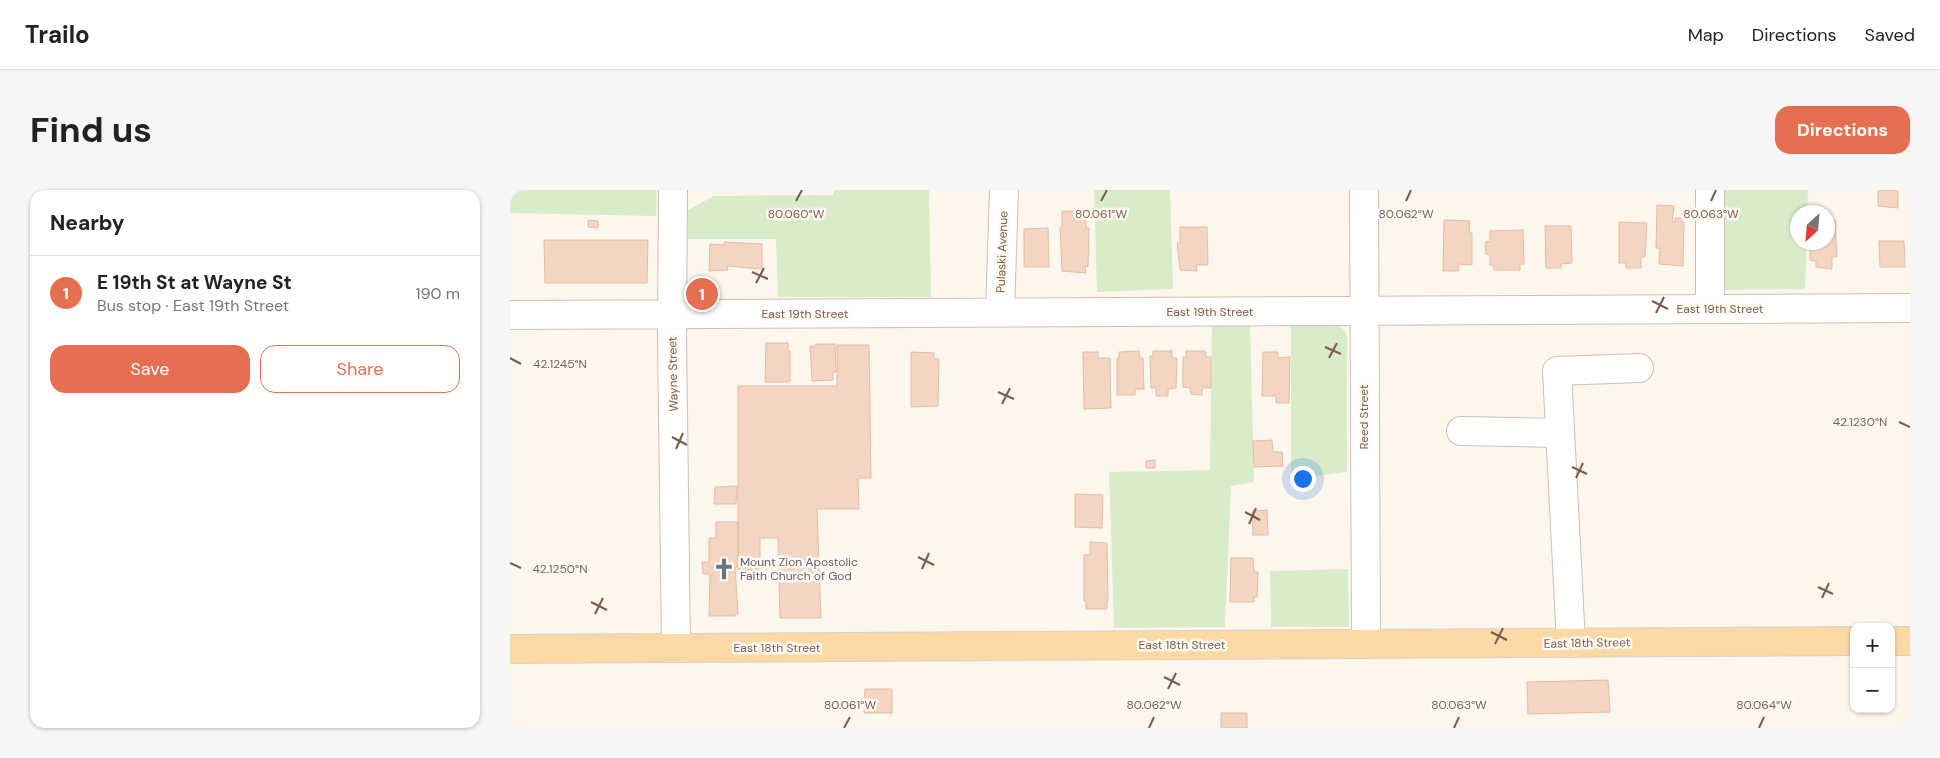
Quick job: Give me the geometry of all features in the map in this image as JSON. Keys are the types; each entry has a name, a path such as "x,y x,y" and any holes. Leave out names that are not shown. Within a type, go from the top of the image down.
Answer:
{"main road":[{"name":"East 18th Street","path":"510,649 1850,641"},
{"path":"1895,641 1910,641"}],"street":[{"name":"Wayne Street","path":"673,190 672,314 676,648"},
{"name":"Pulaski Avenue","path":"1000,313 1004,190"},
{"name":"Reed Street","path":"1364,190 1366,644"},
{"path":"1710,190 1710,309"},
{"name":"East 19th Street","path":"510,314 1910,308"},
{"path":"1571,643 1557,371 1639,368"},
{"path":"1461,431 1560,432"}],"green space":[{"path":"510,190 657,190 656,216 510,213"},
{"path":"834,190 929,190 931,297 778,297 776,239 688,239 688,210 714,196 833,195"},
{"path":"1094,190 1170,190 1173,289 1097,292"},
{"path":"1722,190 1808,190 1807,205 1790,205 1790,250 1807,250 1805,289 1726,290 1723,287"},
{"path":"1291,324 1337,325 1346,334 1347,472 1291,479"},
{"path":"1212,325 1250,325 1254,482 1231,486 1225,627 1114,628 1109,472 1210,470"},
{"path":"1348,569 1349,627 1271,627 1270,571"}],"building":[{"path":"1878,190 1898,190 1898,208 1878,206"},
{"path":"1657,205 1674,206 1672,222 1675,222 1675,218 1681,218 1681,222 1684,222 1683,266 1659,264 1660,248 1656,248"},
{"path":"1062,211 1086,211 1086,228 1089,228 1088,267 1085,266 1086,273 1062,271 1060,228 1062,227"},
{"path":"588,220 598,221 598,228 588,227"},
{"path":"1444,220 1470,221 1469,233 1472,233 1472,265 1458,264 1459,271 1443,271"},
{"path":"1835,221 1837,257 1832,257 1832,269 1816,267 1816,261 1810,260 1810,250 1835,250"},
{"path":"1619,222 1647,223 1645,257 1641,257 1641,268 1626,268 1626,263 1619,263"},
{"path":"1545,226 1571,226 1572,263 1561,264 1561,268 1546,268"},
{"path":"1180,227 1207,227 1208,265 1196,265 1197,271 1180,270 1177,243 1180,243"},
{"path":"1048,228 1049,267 1024,267 1024,229"},
{"path":"1523,230 1524,264 1520,264 1520,270 1494,270 1494,265 1490,265 1490,255 1486,254 1485,244 1486,241 1490,242 1490,231"},
{"path":"544,240 648,240 647,283 545,283"},
{"path":"1879,241 1904,241 1905,267 1880,267"},
{"path":"724,242 762,244 762,269 727,266 728,270 709,271 710,244 724,245"},
{"path":"766,343 788,343 788,351 790,351 790,382 765,382"},
{"path":"816,344 835,344 836,372 833,372 833,380 812,381 810,346 816,346"},
{"path":"837,345 869,345 871,478 858,478 859,509 817,509 821,618 780,618 778,538 760,538 760,569 738,570 738,386 837,386"},
{"path":"1139,351 1140,358 1143,358 1144,389 1135,389 1135,395 1117,395 1117,358 1119,358 1119,352"},
{"path":"1153,351 1172,351 1172,358 1177,358 1176,388 1168,389 1168,396 1156,396 1156,388 1151,388 1150,356 1153,356"},
{"path":"1186,351 1205,351 1206,357 1211,357 1211,388 1202,388 1202,395 1191,394 1190,388 1183,387 1183,357 1186,357"},
{"path":"911,352 934,353 934,359 939,359 938,406 911,407"},
{"path":"1083,352 1098,352 1098,358 1110,358 1111,408 1084,409"},
{"path":"1263,352 1278,352 1278,358 1290,357 1289,403 1276,403 1276,396 1262,396"},
{"path":"1272,440 1273,452 1282,452 1283,466 1254,467 1253,441"},
{"path":"1155,460 1155,468 1146,468 1146,461"},
{"path":"737,486 736,504 714,504 715,487"},
{"path":"1075,494 1103,495 1102,528 1075,527"},
{"path":"1267,510 1268,535 1253,535 1252,511"},
{"path":"716,522 738,522 738,567 735,567 738,614 735,614 735,616 709,616 710,574 703,574 702,562 709,562 709,538 716,538"},
{"path":"1090,542 1107,543 1107,609 1086,609 1086,601 1084,601 1084,555 1090,554"},
{"path":"1231,558 1253,558 1254,572 1258,572 1257,597 1254,597 1254,602 1230,602"},
{"path":"1608,680 1610,712 1528,714 1527,682"},
{"path":"865,689 892,689 892,713 864,713"},
{"path":"1221,713 1247,713 1247,728 1221,728"}],"place":[{"name":"E 19th St at Wayne St","path":"702,294"},
{"name":"Mount Zion Apostolic Faith Church of God","path":"724,569"}]}
